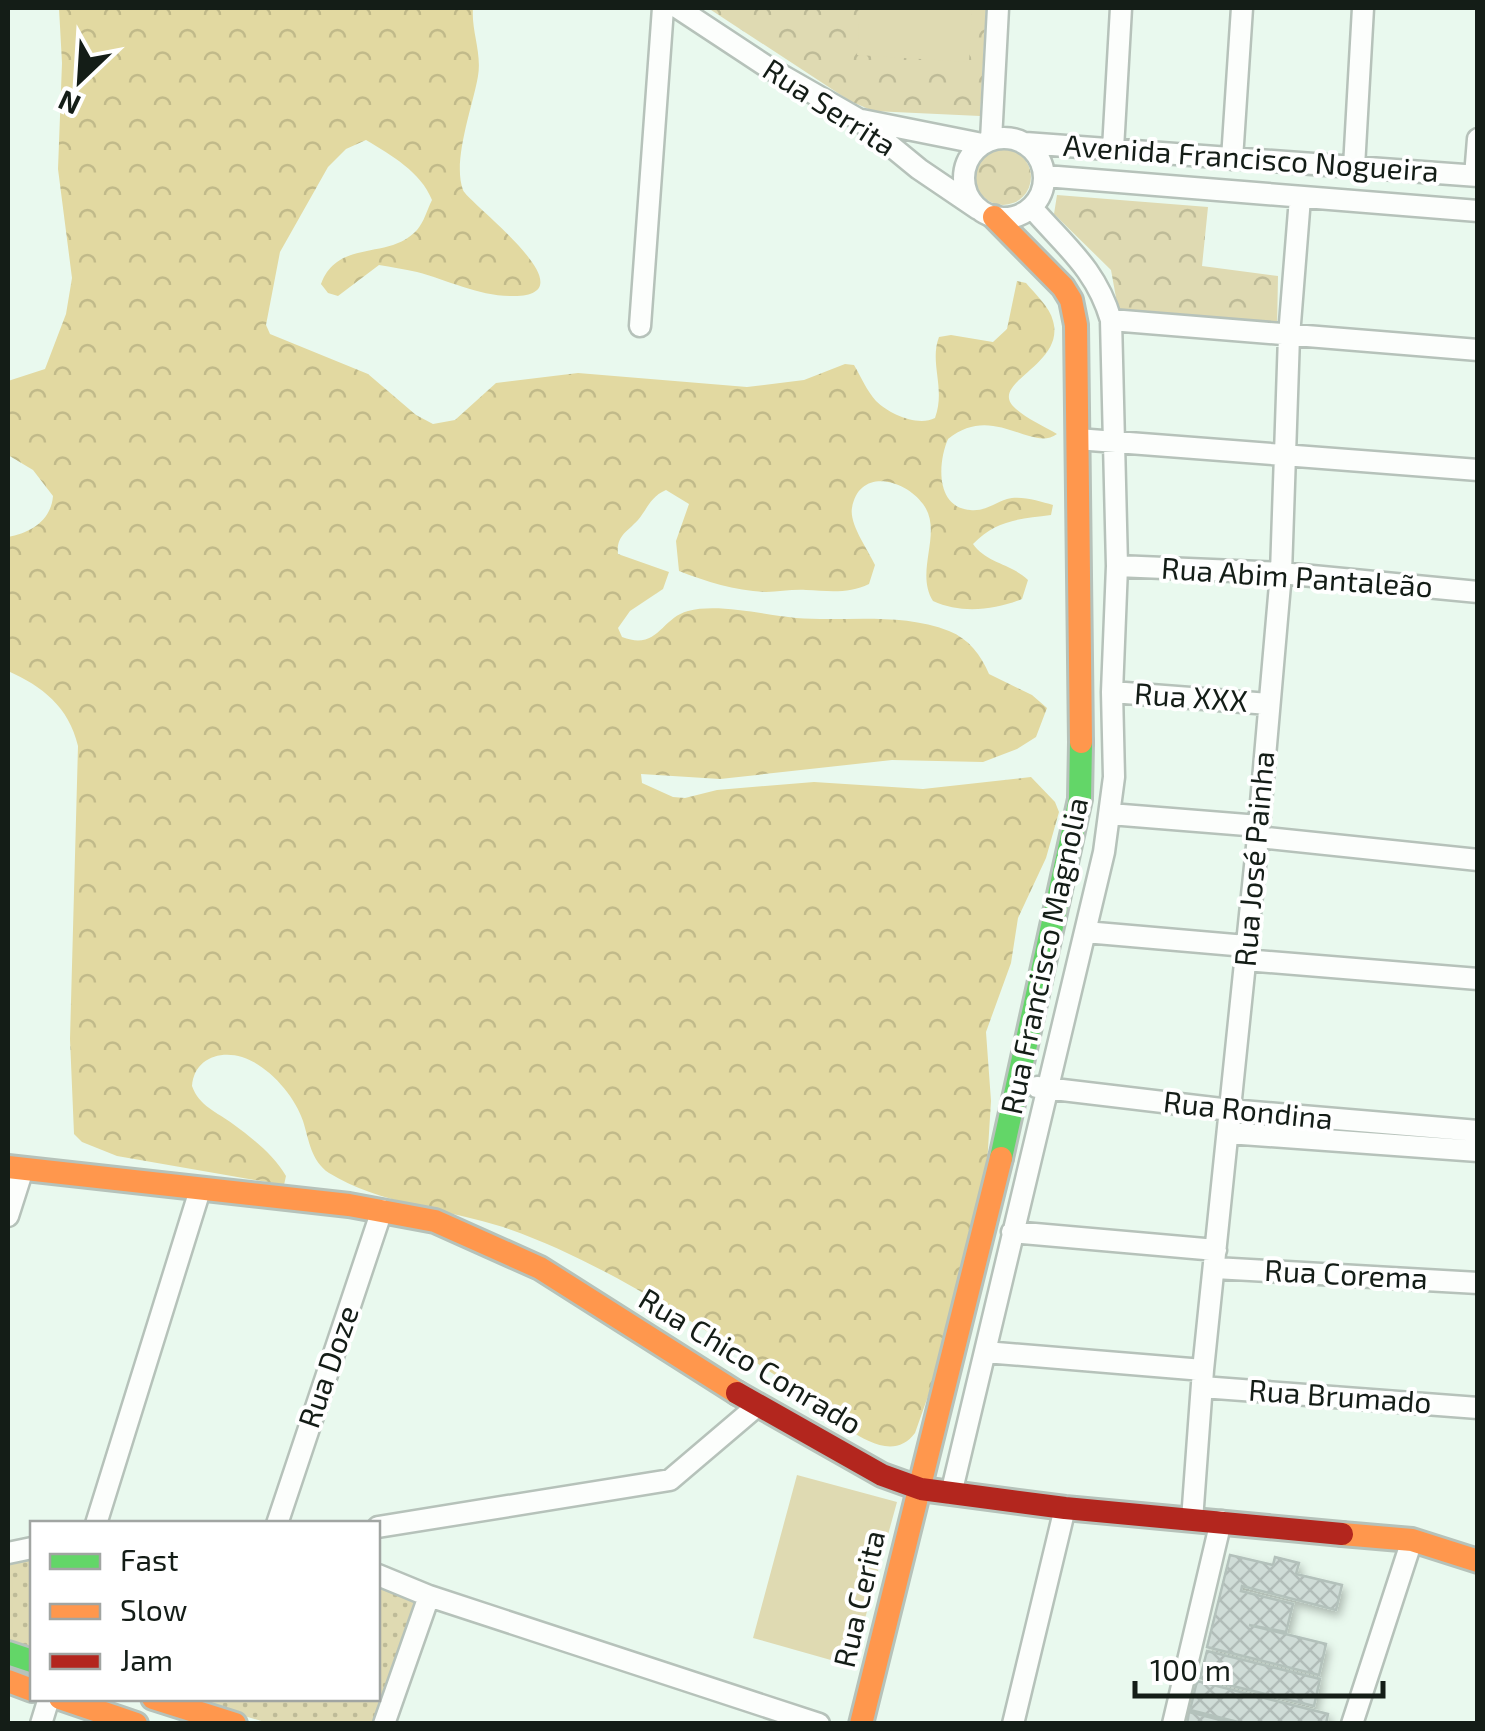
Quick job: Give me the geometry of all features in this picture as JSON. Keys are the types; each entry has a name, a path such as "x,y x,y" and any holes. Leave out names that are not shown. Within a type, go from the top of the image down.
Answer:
{"street":[{"path":"640,326 663,8"},
{"name":"Rua Serrita","path":"678,8 769,68 858,119 918,169 986,213"},
{"path":"858,119 986,142 1014,138 1025,143 1042,163 1045,176 1044,188 1032,208 1008,218 986,213 967,194 964,176 969,158 986,142 998,8"},
{"path":"1114,149 1122,8"},
{"path":"1232,158 1242,8"},
{"path":"1354,167 1364,8"},
{"path":"1476,176 1478,139"},
{"name":"Avenida Francisco Nogueira","path":"1025,143 1476,176"},
{"path":"1045,176 1478,211"},
{"name":"Rua José Painha","path":"1192,1520 1202,1379 1281,573 1289,336 1300,198"},
{"name":"Rua Francisco Magnolia","path":"951,1494 1084,932 1110,814 1114,777 1112,692 1117,566 1110,320 1102,290 1089,271 1032,208"},
{"name":"Rua Francisco Magnolia","path":"921,1489 1019,1082 1080,799 1082,648 1076,325 1070,300 1054,276 986,213"},
{"path":"1110,320 1478,350"},
{"path":"1077,439 1478,470"},
{"name":"Rua Abim Pantaleão","path":"1117,566 1281,573 1478,592"},
{"name":"Rua XXX","path":"1112,692 1269,704"},
{"path":"1110,814 1478,860"},
{"path":"1084,932 1478,979"},
{"name":"Rua Rondina","path":"1019,1082 1048,1090 1230,1110 1478,1131"},
{"name":"Rua Rondina","path":"1228,1134 1478,1150"},
{"path":"8,1216 15,1168"},
{"name":"Rua Chico Conrado","path":"15,1168 382,1210 435,1220 540,1268 757,1406 882,1475 921,1489 1064,1508 1412,1540 1478,1562"},
{"path":"97,1521 200,1190"},
{"name":"Rua Doze","path":"278,1521 382,1210"},
{"name":"Rua Corema","path":"1012,1232 1215,1259 1478,1283"},
{"name":"Rua Brumado","path":"985,1352 1478,1408"},
{"path":"380,1527 670,1480 757,1406"},
{"name":"Rua Cerita","path":"862,1724 913,1504 921,1489"},
{"path":"1013,1724 1064,1508"},
{"path":"1172,1724 1221,1521"},
{"path":"1352,1724 1412,1540"},
{"path":"380,1576 429,1596 819,1724"},
{"path":"384,1724 429,1596"},
{"path":"69,1701 136,1724"},
{"path":"162,1701 235,1724"}],"green space":[{"path":"59,8 473,8 479,67 460,178 463,190 534,265 540,281 535,292 514,296 489,294 379,265 338,296 328,293 321,284 339,261 406,239 419,227 432,200 413,173 366,140 346,149 328,167 280,252 266,325 270,334 368,374 416,415 433,424 455,420 496,383 578,373 747,387 804,380 845,364 854,365 882,406 904,418 928,420 935,418 938,407 939,337 951,335 993,342 1007,329 1017,281 1026,283 1049,311 1054,337 1039,362 1011,391 1009,400 1020,413 1057,434 1035,438 980,425 948,439 942,459 945,492 959,507 980,510 1018,498 1053,505 1051,515 999,525 973,544 1028,580 1022,599 978,609 955,608 933,601 926,577 929,515 915,495 883,481 864,487 852,508 856,529 875,565 869,584 854,589 755,591 679,571 676,541 689,504 666,490 653,499 623,535 618,548 618,554 669,572 663,589 630,611 618,628 622,637 644,640 679,615 700,609 930,625 963,638 989,674 1032,695 1047,708 1036,737 983,762 892,760 720,779 641,774 642,783 673,797 685,798 717,790 814,782 923,789 1031,777 1055,802 1059,812 1046,858 1018,918 1011,963 986,1032 991,1101 987,1165 945,1348 915,1433 904,1443 890,1446 862,1438 698,1326 561,1250 503,1227 369,1192 329,1173 314,1156 299,1111 287,1092 271,1074 242,1057 224,1055 209,1059 197,1070 192,1086 204,1104 269,1154 286,1176 284,1185 117,1156 82,1142 74,1134 70,1039 78,746 61,709 32,684 8,671 8,537 44,519 53,496 33,470 8,455 8,381 45,369 66,314 72,278 58,169 62,63"},
{"path":"708,8 986,8 980,116 873,111 850,101"},
{"path":"860,8 972,8 969,62 857,55"},
{"path":"1003,149 1023,157 1031,177 1023,197 1003,205 983,197 975,177 983,157"},
{"path":"1057,195 1208,207 1202,266 1278,276 1277,330 1119,314 1111,270 1054,214"},
{"path":"797,1475 897,1502 852,1666 753,1638"},
{"path":"30,1558 30,1648 8,1642 8,1563"},
{"path":"380,1581 421,1598 378,1723 268,1723 195,1701 380,1701"}],"building":[{"path":"1230,1555 1273,1565 1275,1557 1299,1563 1296,1574 1342,1585 1336,1610 1242,1586 1241,1591 1293,1604 1286,1632 1249,1625 1326,1644 1319,1675 1207,1647"},
{"path":"1207,1651 1320,1679 1314,1706 1200,1678"},
{"path":"1197,1681 1328,1714 1326,1724 1246,1724 1190,1710"},
{"path":"1189,1712 1236,1724 1187,1724"}],"traffic: fast":[{"path":"1001,1158 1080,799 1081,742"},
{"path":"8,1653 30,1660"}],"traffic: slow":[{"path":"994,217 1063,287 1071,300 1076,325 1081,742"},
{"path":"861,1724 1001,1158"},
{"path":"8,1167 349,1205 435,1221 540,1268 737,1393"},
{"path":"1342,1534 1412,1540 1478,1561"},
{"path":"8,1681 30,1689"},
{"path":"69,1701 136,1724"},
{"path":"162,1701 235,1724"}],"traffic: jam":[{"path":"737,1393 882,1475 921,1489 1065,1508 1342,1534"}]}
